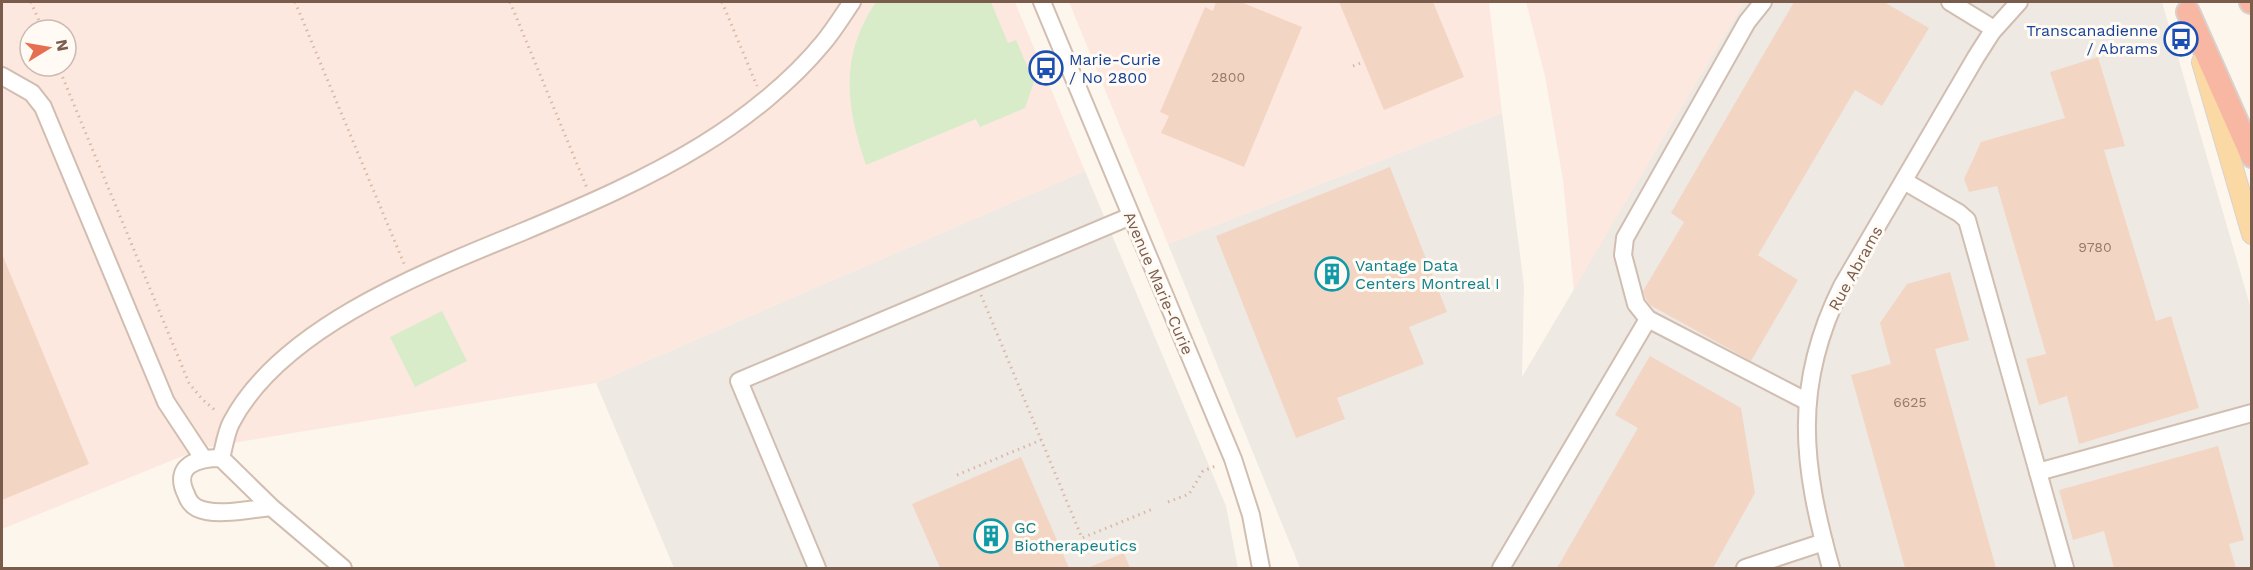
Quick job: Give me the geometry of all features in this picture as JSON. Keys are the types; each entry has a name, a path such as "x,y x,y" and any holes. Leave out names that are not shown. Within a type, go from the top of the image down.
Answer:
{"highway":[{"path":"2186,7 2252,156"}],"main road":[{"path":"2186,7 2252,234"}],"street":[{"path":"221,458 230,424 255,387 271,370 343,316 410,279 623,189 740,122 823,43 852,2"},
{"name":"Avenue Marie-Curie","path":"1042,2 1233,459 1251,515 1261,568"},
{"path":"1763,2 1747,22 1624,237 1623,255 1636,304 1648,319 1808,402"},
{"path":"1950,2 1994,29"},
{"name":"Rue Abrams","path":"1831,568 1808,468 1806,442 1808,402 1819,343 1834,303 1904,181 1994,29 2019,2"},
{"path":"2,76 32,93 43,106 166,402 203,458"},
{"path":"1904,181 1967,220 2066,568"},
{"path":"817,568 739,381 1131,216"},
{"path":"1502,568 1648,319"},
{"path":"2038,472 2252,413"},
{"path":"271,507 223,512 196,508 189,502 183,488 182,479 185,469 203,458 221,458 271,507 343,568"},
{"path":"1744,568 1824,542"}],"path":[{"path":"31,2 38,18"},
{"path":"295,2 410,279"},
{"path":"510,2 593,201"},
{"path":"722,2 764,101"},
{"path":"1353,66 1364,62"},
{"path":"63,78 189,383 217,412"},
{"path":"975,282 1082,538 1153,508"},
{"path":"957,475 1041,440"},
{"path":"1168,502 1189,494 1203,471 1233,459"}],"shaded area":[{"path":"2,2 1015,2 1085,171 596,383 203,448 2,529"},
{"path":"1069,2 1489,2 1502,113 1168,244"},
{"path":"1526,2 1744,2 1574,292 1563,180 1545,76"},
{"path":"1744,2 2162,2 2251,309 2251,568 1300,568 1168,244 1502,113 1524,286 1522,377"},
{"path":"1085,171 1226,506 1238,568 674,568 596,383"}],"green space":[{"path":"876,2 991,2 1008,43 1016,40 1034,82 1025,108 980,127 976,119 866,165 854,123 850,82 851,62 864,22"},
{"path":"442,311 467,361 415,387 390,337"}],"building":[{"path":"1216,2 1241,2 1302,27 1244,167 1161,133 1169,116 1160,112 1205,7 1213,11"},
{"path":"1339,2 1433,2 1464,77 1384,110"},
{"path":"1794,2 1884,2 1929,28 1882,106 1855,90 1758,255 1798,280 1751,361 1650,305 1643,291 1684,222 1671,213"},
{"path":"2098,57 2125,146 2104,150 2156,321 2171,316 2199,408 2079,444 2067,396 2039,405 2026,359 2046,354 1997,186 1969,192 1964,179 1981,142 2065,118 2050,72"},
{"name":"Vantage Data Centers Montreal I","path":"1390,167 1447,312 1409,327 1424,364 1337,398 1345,419 1296,438 1216,236"},
{"path":"2,254 89,464 2,500"},
{"path":"1950,272 1969,340 1935,349 1996,568 1905,568 1851,375 1891,364 1880,323 1907,284"},
{"path":"1650,356 1741,408 1755,493 1713,568 1557,568 1638,428 1615,415"},
{"path":"2218,446 2244,540 2229,544 2236,568 2114,568 2104,531 2073,540 2059,490"},
{"name":"GC Biotherapeutics","path":"1021,457 1069,568 940,568 912,504"},
{"name":"GC Biotherapeutics","path":"1124,553 1130,568 1087,568"}],"place":[{"name":"Transcanadienne / Abrams","path":"2181,39"},
{"name":"Marie-Curie / No 2800","path":"1046,68"},
{"name":"Vantage Data Centers Montreal I","path":"1332,274"},
{"name":"GC Biotherapeutics","path":"991,536"}]}
